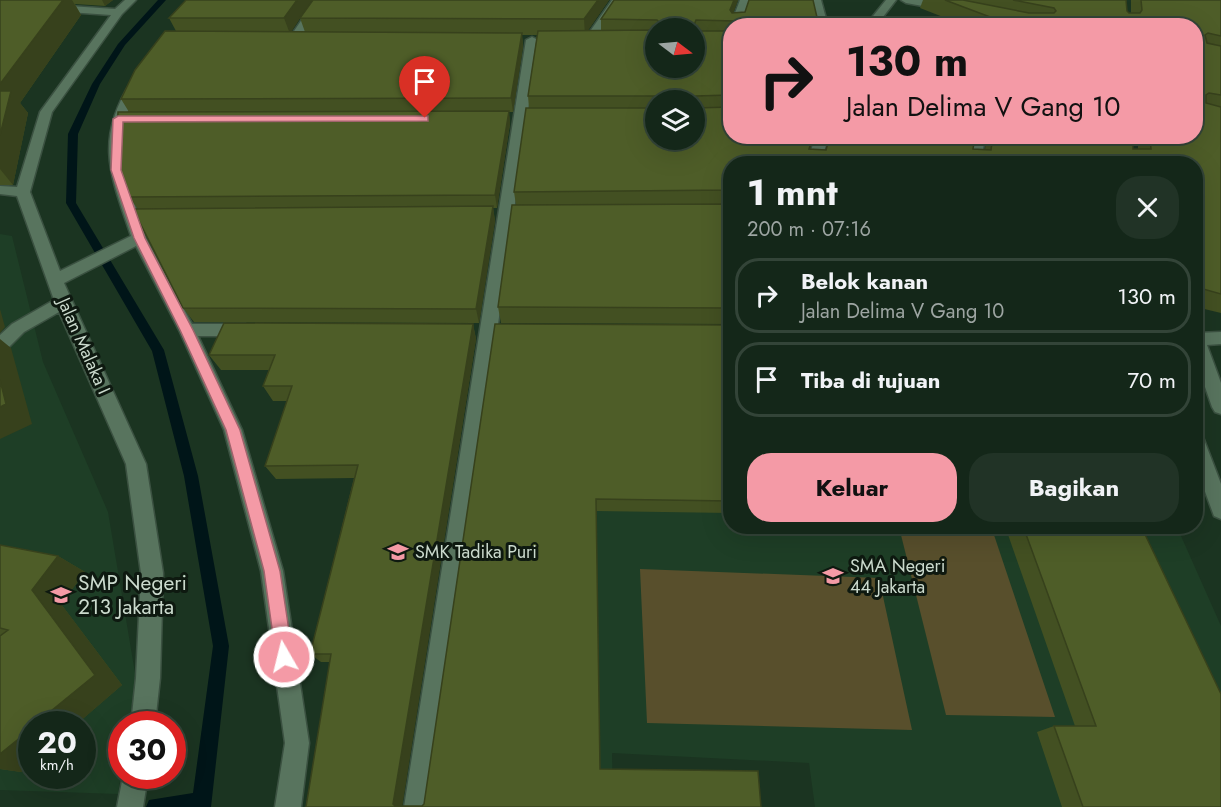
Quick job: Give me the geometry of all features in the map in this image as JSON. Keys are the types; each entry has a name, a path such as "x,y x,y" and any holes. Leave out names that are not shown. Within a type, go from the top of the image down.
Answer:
{"street":[{"path":"0,190 23,192 46,112 118,12 131,0"},
{"path":"293,40 321,0"},
{"path":"590,40 617,0"},
{"path":"738,18 745,0"},
{"path":"816,0 821,18"},
{"path":"876,18 891,0"},
{"path":"906,0 962,11"},
{"path":"42,8 118,12"},
{"path":"417,807 532,40"},
{"path":"139,76 124,119 116,170 138,217 140,238 187,330 233,430 272,571 297,743 288,807"},
{"name":"Jalan Malaka I","path":"23,192 60,278 63,302 136,464 152,573 144,711"},
{"path":"60,278 140,238"},
{"path":"0,345 18,328 63,302"},
{"path":"187,330 256,330"},
{"path":"1203,339 1221,338"},
{"path":"1203,358 1221,407"},
{"path":"1203,462 1221,510"}],"shaded area":[{"name":"SMP Negeri 213 Jakarta","path":"0,234 12,236 43,362 108,512 136,679 131,711 108,711 108,789 119,789 118,794 0,790"},
{"name":"SMA Negeri 44 Jakarta","path":"494,332 723,394 723,534 1180,534 1221,626 1221,807 815,807 809,763 612,753 613,807 440,807"},
{"path":"901,534 994,534 1055,717 946,715"},
{"path":"640,569 879,578 912,730 647,723"}],"building":[{"path":"0,0 63,0 0,84"},
{"path":"186,0 297,0 284,18 169,18"},
{"path":"313,0 598,0 584,19 300,18"},
{"path":"614,0 734,0 730,10 732,13 745,12 749,0 813,0 817,18 723,18 723,21 705,20 705,18 645,18 601,19"},
{"path":"945,0 963,0 1029,13 1054,13 1056,11 1054,8 1013,0 1126,0 1129,13 1140,13 1141,0 1221,0 1221,36 1208,33 1205,35 1207,43 1221,46 1221,95 1209,93 1206,95 1206,103 1221,107 1221,294 1203,289 1203,156 723,156 723,190 514,192 526,108 645,108 645,150 705,150 705,108 723,107 723,144 811,144 809,149 826,150 828,144 974,144 973,149 991,150 992,144 1133,144 1133,149 1151,149 1151,144 1203,144 1203,18 993,18"},
{"path":"645,30 645,78 705,78 705,31 723,31 723,95 705,96 705,90 645,90 645,96 528,96 538,31"},
{"path":"165,31 522,33 511,98 121,99 135,70"},
{"path":"0,91 11,91 0,135"},
{"path":"509,111 495,195 129,197 116,157 118,112"},
{"path":"723,204 723,308 498,307 512,205"},
{"path":"493,206 476,309 183,308 133,209"},
{"path":"224,323 473,324 393,804 395,806 422,806 495,324 723,325 723,501 596,499 600,769 758,771 761,807 306,807 331,654 310,654 358,465 265,466 292,386 263,386 275,355 209,355"},
{"path":"0,380 6,404 0,407"},
{"path":"1026,534 1145,534 1221,694 1221,807 1083,807 1054,726 1096,726"},
{"path":"0,545 58,556 32,590 95,675 51,711 18,711 18,739 0,754 0,636 8,630 0,628"}],"waterway":[{"path":"162,0 122,44 96,84 73,134 71,203 158,350 191,476 221,646 202,801"},
{"path":"156,807 202,801"},
{"path":"201,807 202,801"}],"place":[{"name":"SMK Tadika Puri","path":"398,552"},
{"name":"SMA Negeri 44 Jakarta","path":"833,576"},
{"name":"SMP Negeri 213 Jakarta","path":"61,595"}],"route":[{"path":"284,657 272,571 233,430 187,330 140,238 116,170 118,119 425,118"}]}
